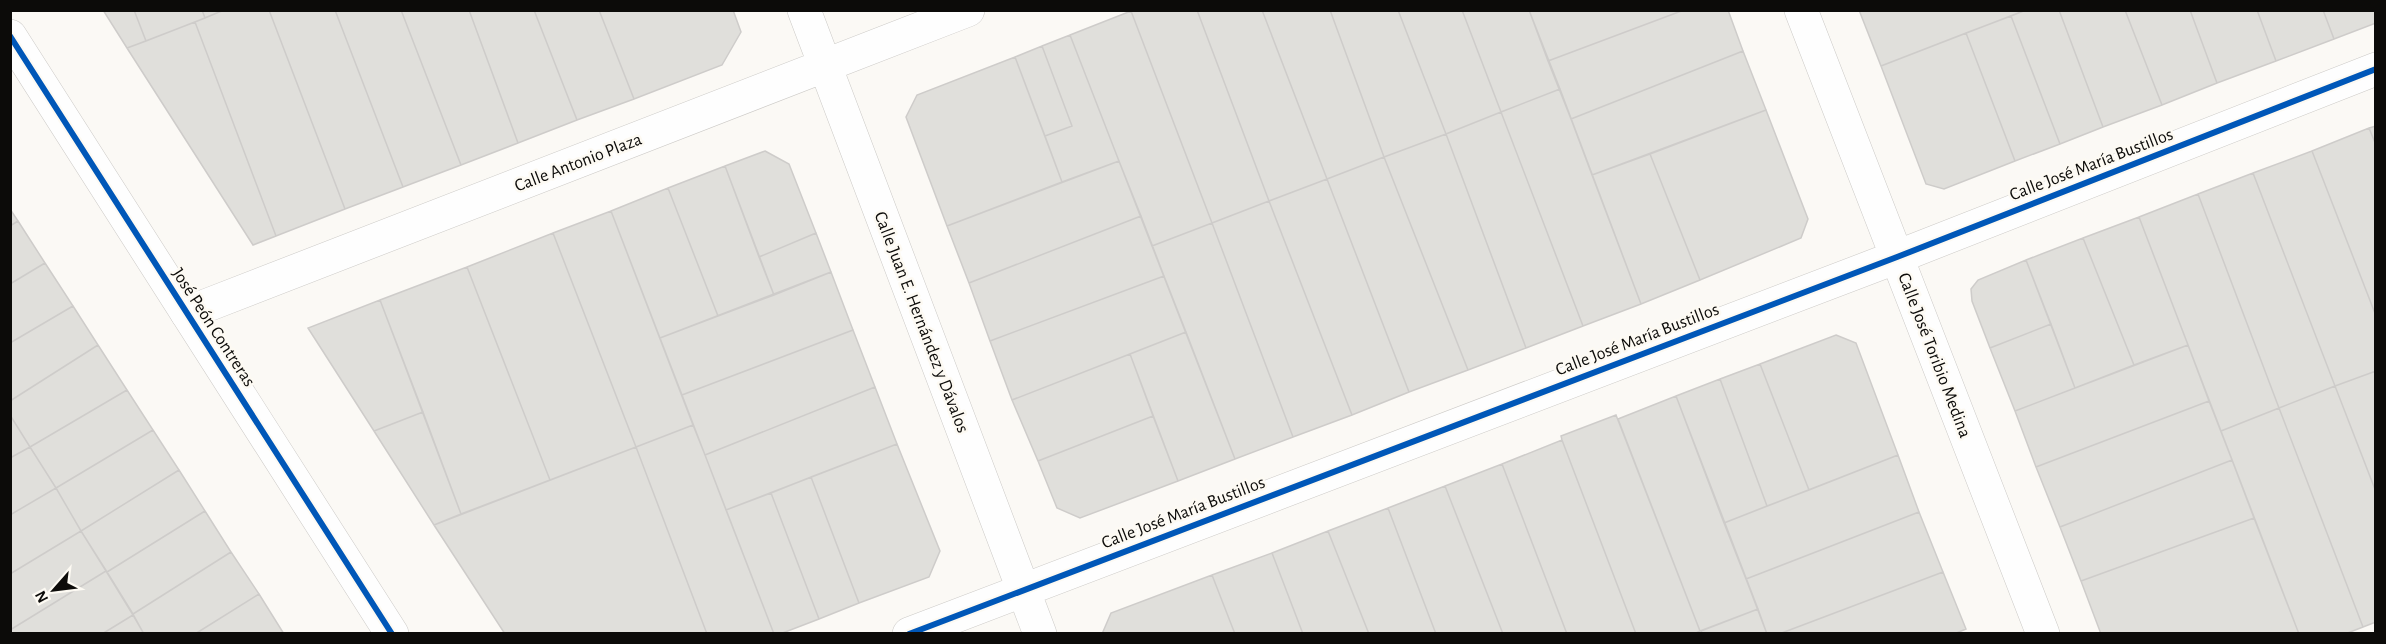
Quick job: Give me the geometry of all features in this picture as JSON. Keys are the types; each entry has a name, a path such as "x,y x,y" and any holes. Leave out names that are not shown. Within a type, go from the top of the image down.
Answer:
{"street":[{"name":"Calle Juan E. Hernández y Dávalos","path":"804,10 1040,633"},
{"name":"Calle Antonio Plaza","path":"187,313 968,10"},
{"name":"Calle José Toribio Medina","path":"1801,10 2043,633"},
{"name":"José Peón Contreras","path":"10,36 392,633"},
{"name":"Calle José María Bustillos","path":"909,633 1897,257 2376,69"}],"building":[{"path":"103,10 134,10 146,41 127,48"},
{"path":"134,10 202,10 205,18 146,41"},
{"path":"202,10 224,10 205,18"},
{"path":"224,10 269,10 345,209 276,236 195,22"},
{"path":"269,10 335,10 403,187 345,209"},
{"path":"335,10 401,10 461,165 403,187"},
{"path":"401,10 469,10 518,143 461,165"},
{"path":"469,10 534,10 577,120 518,143"},
{"path":"534,10 599,10 634,99 577,120"},
{"path":"599,10 733,10 741,32 722,65 634,99"},
{"path":"1197,10 1269,201 1212,223 1131,11"},
{"path":"1197,10 1262,10 1327,179 1269,201"},
{"path":"1262,10 1330,10 1384,157 1327,179"},
{"path":"1330,10 1398,10 1446,134 1384,157"},
{"path":"1398,10 1462,10 1501,112 1446,134"},
{"path":"1462,10 1529,10 1560,89 1501,112"},
{"path":"1529,10 1684,10 1548,61"},
{"path":"1684,10 1728,10 1743,51 1571,119 1548,61"},
{"path":"1859,10 2026,10 1881,66"},
{"path":"2026,10 2059,10 2103,127 2060,144 2011,16"},
{"path":"2059,10 2125,10 2162,105 2103,127"},
{"path":"2125,10 2190,10 2217,83 2162,105"},
{"path":"2190,10 2257,10 2276,61 2217,83"},
{"path":"2257,10 2323,10 2334,39 2276,61"},
{"path":"2323,10 2376,10 2376,23 2334,39"},
{"path":"1131,11 1212,223 1152,246 1070,35"},
{"path":"2011,16 2060,144 2015,161 1966,33"},
{"path":"195,22 276,236 253,245 127,48"},
{"path":"1966,33 2015,161 1944,189 1926,184 1881,66"},
{"path":"1070,35 1119,161 1062,182 1045,136 1072,126 1042,46"},
{"path":"1042,46 1072,126 1045,136 1015,57"},
{"path":"1743,51 1766,110 1592,175 1571,119"},
{"path":"1015,57 1062,182 947,226 906,117 917,95"},
{"path":"1560,89 1641,304 1583,326 1501,112"},
{"path":"1766,110 1808,219 1801,238 1700,280 1650,154"},
{"path":"1501,112 1583,326 1526,348 1446,134"},
{"path":"2376,126 2376,145 2369,128"},
{"path":"2369,128 2376,145 2376,316 2312,151"},
{"path":"1446,134 1526,348 1468,370 1384,157"},
{"path":"765,151 789,164 816,233 759,257 725,166"},
{"path":"2312,151 2376,316 2376,371 2335,386 2253,173"},
{"path":"1650,154 1700,280 1641,304 1592,175"},
{"path":"1384,157 1468,370 1409,392 1327,179"},
{"path":"1119,161 1141,216 969,283 947,226"},
{"path":"725,166 774,295 718,316 668,188"},
{"path":"2253,173 2335,386 2279,408 2198,194"},
{"path":"1327,179 1409,392 1352,415 1269,201"},
{"path":"668,188 718,316 660,338 611,211"},
{"path":"2198,194 2279,408 2221,431 2139,217"},
{"path":"1269,201 1352,415 1293,437 1212,223"},
{"path":"10,209 18,221 10,226"},
{"path":"611,211 693,425 636,447 553,233"},
{"path":"1141,216 1164,276 990,341 969,283"},
{"path":"2139,217 2188,345 2134,365 2083,238"},
{"path":"18,221 45,263 10,284 10,226"},
{"path":"1212,223 1293,437 1235,459 1152,246"},
{"path":"553,233 636,447 550,480 467,267"},
{"path":"816,233 831,272 774,295 759,257"},
{"path":"2083,238 2134,365 2075,388 2026,260"},
{"path":"2026,260 2051,324 1990,348 1972,301 1971,289 1978,280"},
{"path":"45,263 73,306 10,343 10,284"},
{"path":"467,267 550,480 461,514 380,300"},
{"path":"831,272 853,330 682,395 660,338"},
{"path":"1164,276 1186,332 1012,400 990,341"},
{"path":"380,300 423,412 374,431 308,328"},
{"path":"73,306 98,345 10,401 10,343"},
{"path":"2051,324 2075,388 2015,411 1990,348"},
{"path":"853,330 875,387 705,455 682,395"},
{"path":"1186,332 1235,459 1178,481 1130,354"},
{"path":"1836,335 1856,343 1898,455 1809,490 1760,364"},
{"path":"98,345 127,390 30,447 10,415 10,401"},
{"path":"2188,345 2209,401 2036,467 2015,411"},
{"path":"1130,354 1153,416 1038,461 1012,400"},
{"path":"1760,364 1809,490 1767,506 1720,379"},
{"path":"2376,371 2376,492 2335,386"},
{"path":"1720,379 1767,506 1724,523 1676,396"},
{"path":"2335,386 2376,492 2376,622 2363,627 2279,408"},
{"path":"875,387 897,444 726,510 705,455"},
{"path":"127,390 153,430 56,488 30,447"},
{"path":"1676,396 1758,609 1700,631 1618,419"},
{"path":"2209,401 2232,460 2060,527 2036,467"},
{"path":"2279,408 2363,627 2345,634 2299,634 2221,431"},
{"path":"423,412 461,514 434,525 374,431"},
{"path":"10,415 30,447 10,458"},
{"path":"1616,415 1700,631 1694,634 1636,634 1562,440 1561,436"},
{"path":"1153,416 1178,481 1080,518 1057,508 1038,461"},
{"path":"693,425 774,634 707,634 636,447"},
{"path":"153,430 179,470 81,531 56,488"},
{"path":"1562,440 1636,634 1567,634 1502,464"},
{"path":"897,444 940,551 929,577 859,603 811,477"},
{"path":"30,447 56,488 10,515 10,458"},
{"path":"636,447 707,634 505,634 434,525"},
{"path":"1898,455 1919,512 1746,579 1724,523"},
{"path":"2232,460 2254,518 2081,581 2060,527"},
{"path":"1502,464 1567,634 1503,634 1445,486"},
{"path":"179,470 205,511 107,572 81,531"},
{"path":"811,477 859,603 819,619 771,493"},
{"path":"1445,486 1503,634 1436,634 1388,508"},
{"path":"56,488 81,531 10,574 10,515"},
{"path":"771,493 819,619 780,634 774,634 726,510"},
{"path":"1388,508 1436,634 1369,634 1328,531"},
{"path":"205,511 231,552 133,614 107,572"},
{"path":"1919,512 1943,572 1779,634 1767,634 1746,579"},
{"path":"2254,518 2299,634 2101,634 2081,581"},
{"path":"81,531 106,571 10,630 10,574"},
{"path":"1328,531 1369,634 1303,634 1272,553"},
{"path":"231,552 259,594 195,634 144,634 133,614"},
{"path":"1272,553 1303,634 1235,634 1212,575"},
{"path":"106,571 133,615 102,634 10,634 10,630"},
{"path":"1943,572 1966,629 1954,634 1779,634"},
{"path":"1212,575 1235,634 1102,634 1111,613"},
{"path":"259,594 284,634 195,634"},
{"path":"1758,609 1767,634 1702,634 1701,631"},
{"path":"133,615 144,634 102,634"}],"cycle path":[{"path":"10,36 392,634"},
{"path":"909,634 1897,257 2376,69"}]}
